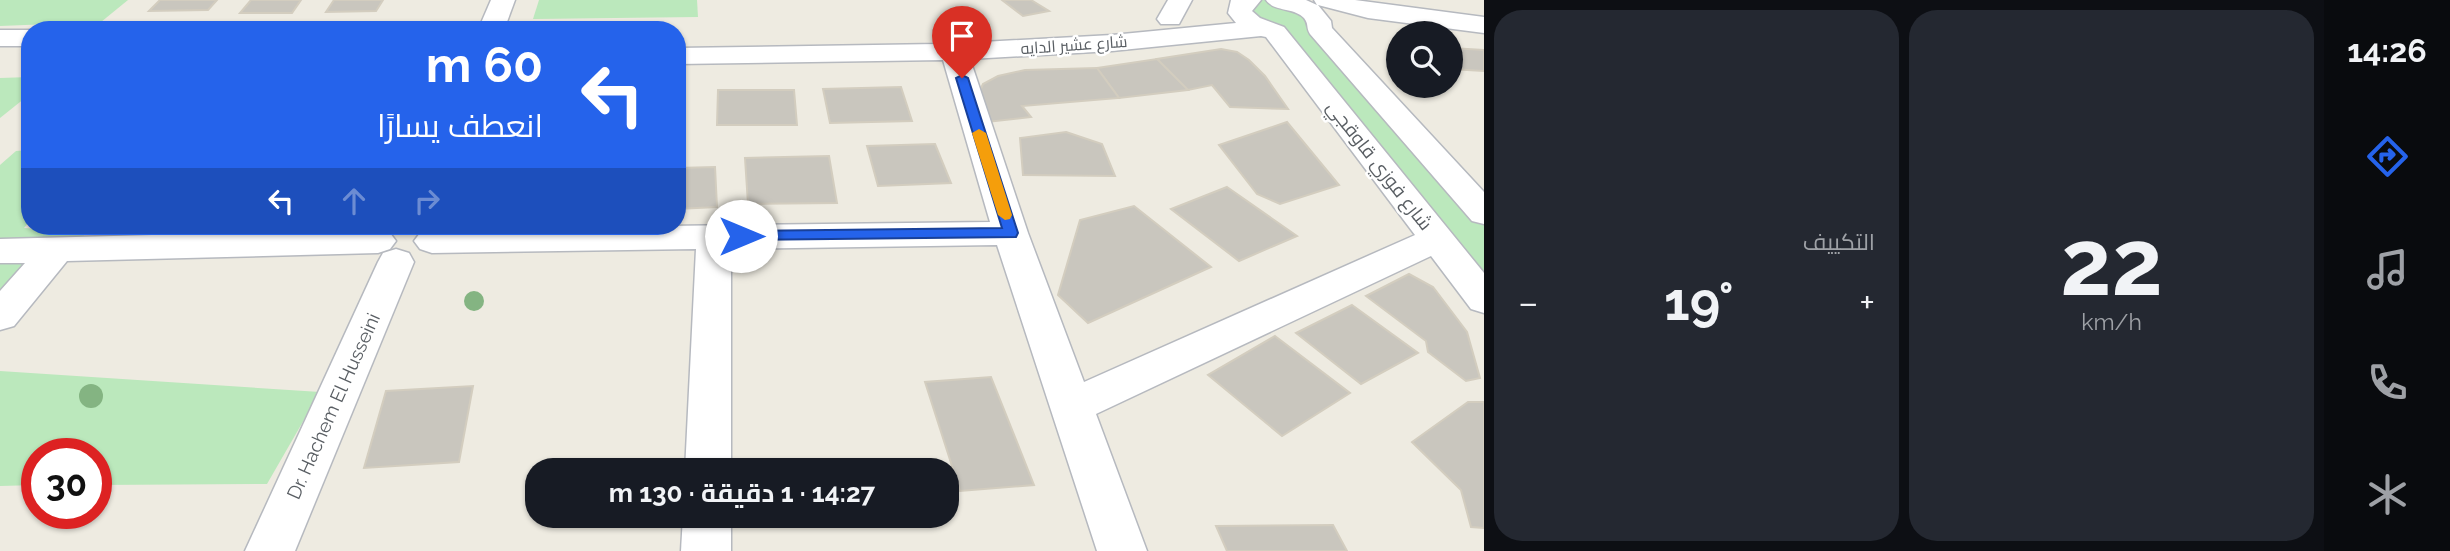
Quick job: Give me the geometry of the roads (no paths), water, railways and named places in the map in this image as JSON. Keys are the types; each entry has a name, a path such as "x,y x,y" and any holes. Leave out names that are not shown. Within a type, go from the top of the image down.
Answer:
{"street":[{"path":"495,21 503,0"},
{"path":"1326,0 1368,10 1484,25"},
{"path":"1286,1 1317,17 1319,28 1484,213"},
{"name":"شارع عشير الدايه","path":"686,55 950,41 1102,25 1175,10 1245,2"},
{"name":"شارع فوزي قاوقجي","path":"1245,2 1240,13 1268,30 1484,299"},
{"name":"شارع عشير الدايه","path":"686,33 1112,43 1268,30 1302,34 1319,28 1386,31"},
{"path":"1463,35 1484,37"},
{"path":"0,38 21,38"},
{"path":"950,41 1011,233 1122,551"},
{"path":"0,62 21,61"},
{"path":"1442,166 1484,171"},
{"path":"0,251 406,239 1011,233"},
{"path":"708,458 715,236"},
{"name":"Dr. Hachem El Husseini","path":"270,551 406,239"},
{"path":"1070,407 1437,239"},
{"path":"0,316 56,251"},
{"path":"706,551 707,528"}]}
